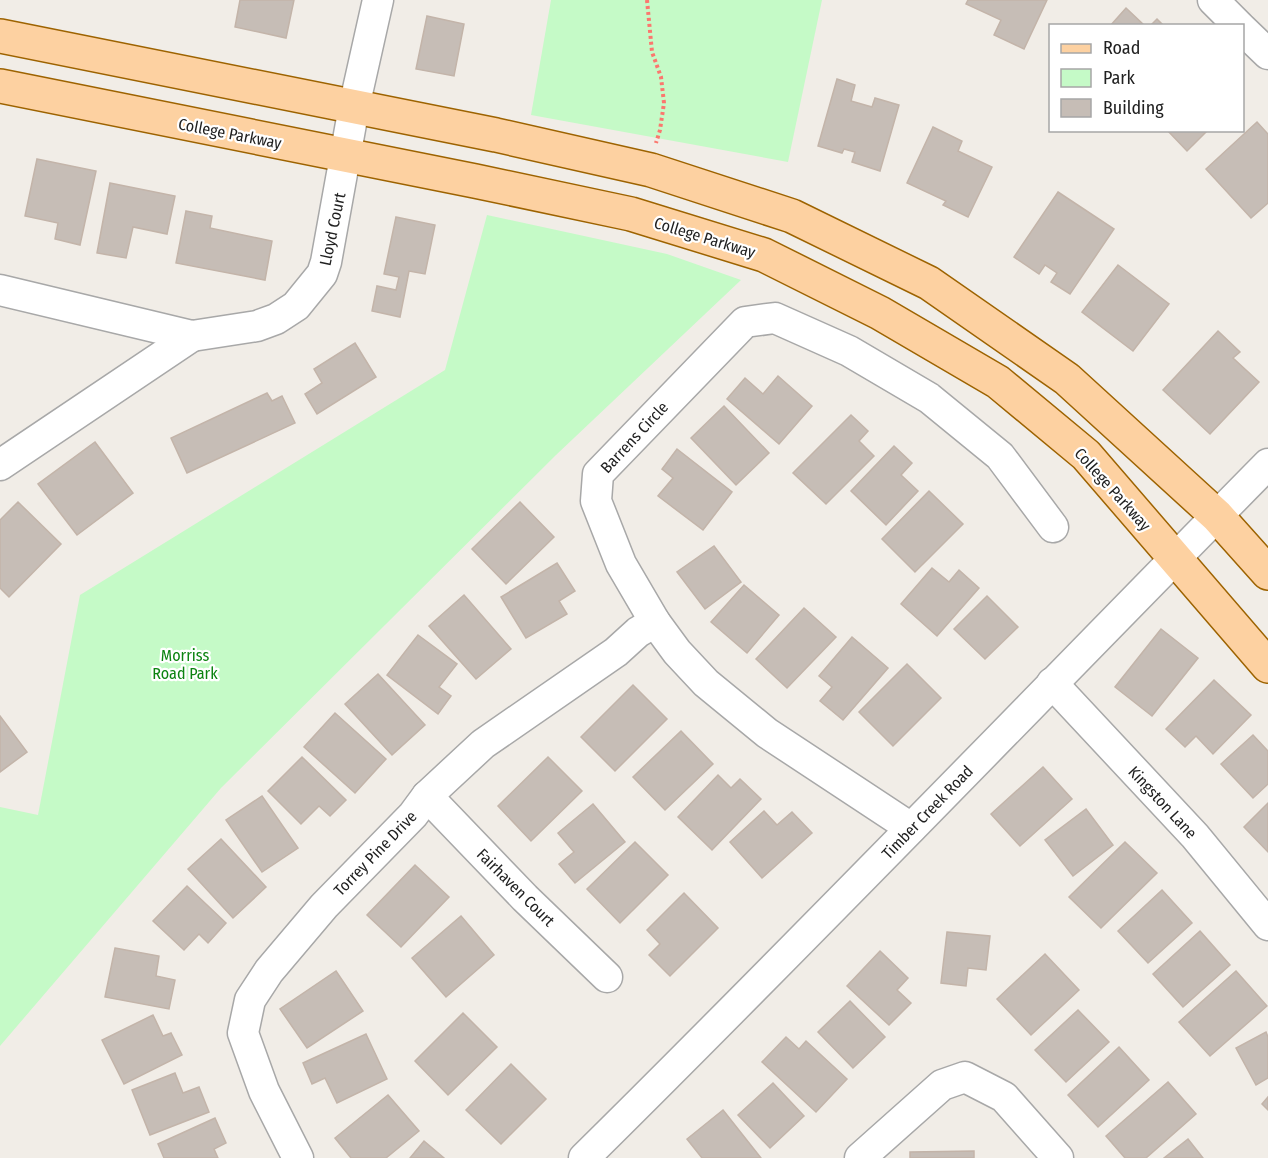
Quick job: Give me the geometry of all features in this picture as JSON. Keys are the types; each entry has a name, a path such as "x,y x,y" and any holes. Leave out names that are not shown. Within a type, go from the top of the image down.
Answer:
{"main road":[{"path":"0,36 496,135 651,170 792,216 929,283 1066,379 1217,516 1268,573"},
{"name":"College Parkway","path":"0,86 631,214 764,255 880,313 998,382 1086,455 1268,666"}],"street":[{"name":"Lloyd Court","path":"0,290 192,336 257,326 276,319 296,306 322,274 326,262 347,156 354,107 378,0"},
{"path":"1213,0 1237,24"},
{"path":"1244,31 1268,54"},
{"name":"Barrens Circle","path":"911,828 767,733 706,683 677,652 655,622 621,564 596,501 598,474 745,321 775,318 849,351 929,398 1000,456 1053,527"},
{"name":"Lloyd Court","path":"0,465 192,336"},
{"name":"Timber Creek Road","path":"584,1158 726,1017 1268,464"},
{"name":"Torrey Pine Drive","path":"298,1158 264,1091 243,1033 250,1000 270,971 324,906 413,815 427,796 483,744 655,622"},
{"name":"Kingston Lane","path":"1052,683 1195,836 1268,925"},
{"name":"Fairhaven Court","path":"427,796 525,898 607,977"},
{"path":"860,1158 942,1085 965,1077 1004,1096 1058,1158"}],"path":[{"path":"647,0 652,52 661,77 664,103 655,145"}],"green space":[{"path":"551,0 822,0 788,162 531,115"},
{"name":"Morriss Road Park","path":"487,215 667,254 741,280 556,455 221,788 0,1046 0,807 38,815 80,595 445,370"}],"building":[{"path":"240,0 294,0 286,38 235,27"},
{"path":"968,0 1047,0 1024,49 994,35 1001,20 966,4"},
{"path":"1126,8 1143,24 1112,24"},
{"path":"427,16 464,24 454,76 416,69"},
{"path":"1157,19 1162,24 1152,24"},
{"path":"837,79 855,85 851,101 872,107 875,98 899,105 880,171 852,162 855,152 844,149 842,153 818,146"},
{"path":"1257,122 1268,134 1268,203 1251,218 1206,169"},
{"path":"933,127 962,141 958,151 992,167 968,217 943,205 946,201 907,183"},
{"path":"1169,132 1206,132 1187,151"},
{"path":"37,159 96,171 80,245 55,239 58,223 25,216"},
{"path":"110,183 175,196 167,234 133,227 126,258 97,253"},
{"path":"1058,192 1114,229 1070,294 1051,282 1057,273 1045,265 1039,274 1014,257"},
{"path":"186,211 212,216 210,228 272,241 265,280 176,263"},
{"path":"396,217 435,225 425,274 409,271 400,317 372,311 377,286 396,290 399,277 384,274"},
{"path":"1118,265 1169,304 1133,351 1082,312"},
{"path":"1218,331 1240,352 1233,358 1259,382 1210,434 1163,390"},
{"path":"355,343 376,377 317,414 305,394 322,383 314,369"},
{"path":"778,376 812,406 779,444 727,399 745,378 763,394"},
{"path":"267,393 272,401 282,396 295,423 187,473 171,438"},
{"path":"724,406 769,453 736,485 691,438"},
{"path":"851,415 868,431 859,441 874,456 826,504 793,473"},
{"path":"95,442 133,493 77,535 38,484"},
{"path":"894,446 912,463 901,475 918,491 886,525 851,491"},
{"path":"677,449 732,492 703,530 658,496 673,478 662,469"},
{"path":"929,491 963,524 915,572 882,539"},
{"path":"18,502 61,544 9,597 0,588 0,520"},
{"path":"520,502 554,537 506,584 472,549"},
{"path":"714,546 741,582 705,609 677,572"},
{"path":"557,563 575,591 559,601 567,614 526,638 501,597"},
{"path":"932,568 949,582 959,570 979,588 937,636 901,604"},
{"path":"744,585 779,615 747,653 711,622"},
{"path":"464,595 511,649 476,679 429,626"},
{"path":"987,596 1018,627 985,659 954,629"},
{"path":"804,608 836,637 787,688 756,659"},
{"path":"1161,629 1198,658 1152,716 1115,687"},
{"path":"418,635 457,664 439,687 451,696 438,714 387,675"},
{"path":"852,637 888,668 843,720 820,701 832,687 819,676"},
{"path":"907,664 941,698 893,746 859,712"},
{"path":"378,674 425,725 392,755 345,704"},
{"path":"1214,680 1251,715 1213,754 1196,736 1185,747 1166,729"},
{"path":"633,685 667,719 615,771 581,737"},
{"path":"335,713 386,759 355,793 304,747"},
{"path":"0,716 27,752 0,772"},
{"path":"681,731 713,764 665,810 633,777"},
{"path":"1253,735 1268,751 1268,784 1253,798 1221,764"},
{"path":"302,757 346,800 330,816 319,806 301,824 268,791"},
{"path":"548,757 582,791 531,841 498,806"},
{"path":"1043,767 1072,799 1020,846 991,814"},
{"path":"718,775 731,788 740,779 761,799 712,850 678,817"},
{"path":"262,796 298,848 262,872 226,820"},
{"path":"1268,803 1268,852 1244,827"},
{"path":"593,804 625,842 575,883 559,864 574,852 558,833"},
{"path":"1086,809 1113,845 1073,876 1045,840"},
{"path":"764,811 777,825 792,812 812,833 762,878 730,842"},
{"path":"221,839 266,887 233,918 188,869"},
{"path":"635,842 668,875 620,923 587,889"},
{"path":"1125,842 1157,873 1101,928 1069,897"},
{"path":"415,865 449,897 401,947 367,915"},
{"path":"187,886 226,923 208,943 199,934 184,950 153,921"},
{"path":"1162,890 1192,923 1148,963 1118,931"},
{"path":"684,893 718,928 670,976 649,955 660,944 647,930"},
{"path":"461,916 494,955 446,997 412,958"},
{"path":"1200,931 1230,965 1183,1007 1153,974"},
{"path":"947,932 990,936 986,970 968,968 966,986 941,983"},
{"path":"115,948 159,956 156,976 175,980 169,1009 105,997"},
{"path":"880,951 908,978 897,990 911,1003 889,1025 847,986"},
{"path":"1045,954 1079,990 1031,1035 997,999"},
{"path":"336,971 363,1011 307,1048 280,1009"},
{"path":"1236,971 1267,1006 1210,1056 1179,1022"},
{"path":"850,1001 885,1037 853,1068 818,1032"},
{"path":"1078,1010 1109,1042 1066,1082 1035,1050"},
{"path":"463,1013 497,1047 448,1095 415,1061"},
{"path":"153,1015 163,1036 171,1033 182,1055 124,1084 102,1040"},
{"path":"1266,1032 1268,1078 1256,1085 1236,1048"},
{"path":"366,1034 387,1079 337,1103 325,1078 312,1084 303,1063"},
{"path":"786,1037 799,1049 806,1041 847,1079 816,1112 762,1062"},
{"path":"1119,1047 1149,1080 1098,1127 1068,1095"},
{"path":"511,1064 546,1099 501,1144 466,1110"},
{"path":"175,1073 183,1093 199,1087 209,1112 150,1135 132,1090"},
{"path":"1168,1082 1196,1114 1146,1158 1125,1158 1106,1136"},
{"path":"773,1083 804,1116 770,1148 738,1115"},
{"path":"388,1095 419,1131 386,1158 351,1158 335,1138"},
{"path":"1268,1097 1268,1110 1262,1104"},
{"path":"723,1110 761,1158 702,1158 687,1139"},
{"path":"215,1118 226,1143 214,1149 218,1158 164,1158 158,1144"},
{"path":"1188,1139 1203,1158 1164,1158"},
{"path":"424,1141 444,1158 410,1158"},
{"path":"974,1151 974,1158 910,1158 910,1152"}]}
